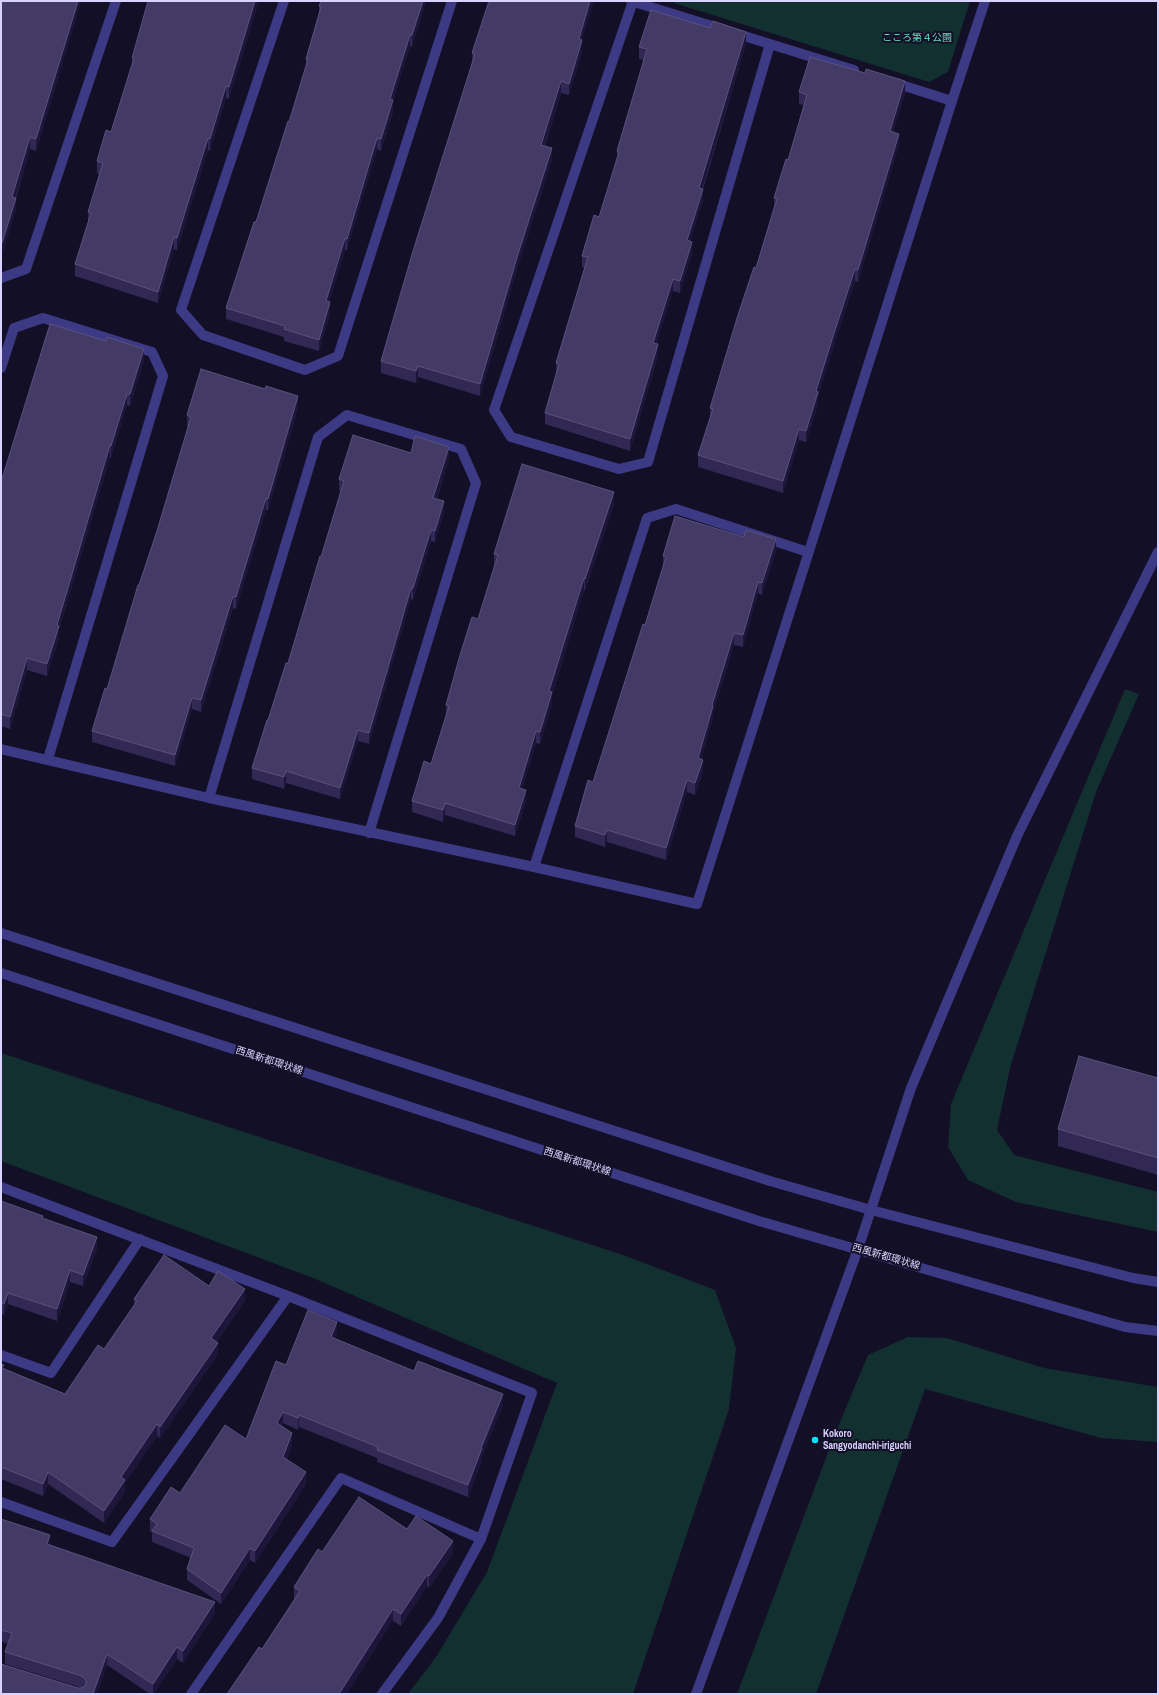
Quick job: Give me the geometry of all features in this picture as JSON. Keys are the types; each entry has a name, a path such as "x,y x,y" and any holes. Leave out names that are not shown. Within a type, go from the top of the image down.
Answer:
{"street":[{"path":"1,278 26,269 116,1"},
{"path":"284,1 181,310 203,335 306,370 338,356 452,1"},
{"path":"770,44 648,462 619,469 511,437 494,410 633,1 861,72"},
{"path":"1,749 209,798 534,867 697,904 808,552 985,1"},
{"path":"884,79 952,101"},
{"path":"1,368 14,328 43,318 152,352 163,376 48,760"},
{"path":"209,798 318,436 347,415 460,449 476,482 369,833"},
{"path":"534,867 647,518 676,509 808,552"},
{"path":"696,1694 858,1249 911,1088 1017,836 1158,552"},
{"path":"1,933 770,1181 871,1210 1133,1278 1158,1282"},
{"name":"西風新都環状線","path":"1,973 752,1219 1125,1327 1158,1331"},
{"path":"1,1187 288,1296 532,1393 481,1539 438,1618 382,1694"},
{"path":"1,1355 51,1373 140,1239"},
{"path":"1,1502 112,1542 288,1296"},
{"path":"191,1694 341,1478 481,1539"}],"green space":[{"name":"こころ第４公園","path":"673,1 970,1 948,72 929,82 674,3"},
{"path":"1125,689 1139,694 1096,792 1010,1068 997,1130 1014,1155 1158,1192 1158,1232 1016,1202 968,1180 948,1147 951,1104"},
{"path":"1,1053 626,1256 715,1290 736,1348 729,1409 633,1694 408,1694 436,1657 487,1572 557,1383 313,1278 1,1161"},
{"path":"908,1337 947,1338 1044,1368 1158,1387 1158,1442 1101,1438 925,1389 816,1694 737,1694 835,1434 868,1355"}],"building":[{"path":"1,1 78,1 36,139 30,137 12,197 16,198 2,243 1,243"},
{"path":"148,1 255,1 229,87 226,86 177,238 174,237 158,292 75,264 91,213 88,212 103,163 97,161 106,130 111,132 134,58 132,58"},
{"path":"321,1 423,1 412,35 410,35 390,99 393,100 381,139 377,138 347,239 345,238 326,301 330,302 319,340 284,329 285,326 226,308 254,222 256,222 288,121 289,122 308,59 306,59 321,7 319,6"},
{"path":"489,1 590,1 579,39 582,40 569,84 561,81 541,145 552,148 518,254 480,384 418,366 416,371 381,361 413,251 475,54 472,53"},
{"path":"651,10 710,28 713,21 746,32 699,188 703,189 687,240 692,242 680,281 673,279 653,343 658,344 630,439 545,413 559,364 556,363 588,257 582,256 594,215 599,217 619,152 617,151 647,49 639,47"},
{"path":"810,57 865,73 866,69 905,81 890,131 899,134 858,270 855,269 835,330 816,391 818,392 806,431 799,429 783,481 698,455 713,409 710,408 738,315 754,267 756,268 777,199 774,198 786,159 788,160 807,95 799,92"},
{"path":"50,324 106,341 107,337 144,349 130,394 127,394 111,446 110,445 47,664 27,658 10,717 1,714 1,482"},
{"path":"201,369 265,389 266,386 298,396 268,499 266,498 236,597 233,596 201,700 192,698 175,755 92,731 105,688 107,689 138,585 157,531 191,417 187,415"},
{"path":"353,435 411,453 415,436 449,447 433,498 444,501 435,531 431,530 413,588 411,588 369,733 358,730 340,788 286,771 284,777 252,768 286,663 288,663 320,556 321,557 344,481 339,479"},
{"path":"522,464 614,492 585,579 584,578 549,691 552,692 540,732 536,731 519,788 526,790 515,825 445,803 443,810 412,801 424,761 431,764 449,706 446,705 460,655 472,617 478,619 498,555 494,554"},
{"path":"675,516 744,537 746,530 776,539 762,583 758,582 743,635 734,633 712,705 713,706 698,758 703,760 695,783 687,780 666,848 607,830 605,835 575,826 588,780 593,782 643,624 645,625 666,557 663,556"},
{"path":"1079,1056 1158,1078 1158,1158 1058,1129"},
{"path":"1,1201 43,1216 42,1218 97,1237 83,1275 70,1270 57,1309 8,1293 4,1304 1,1303"},
{"path":"164,1255 209,1286 218,1271 245,1289 211,1338 218,1343 160,1427 157,1424 121,1477 125,1480 104,1511 48,1472 43,1484 1,1467 1,1364 4,1365 2,1368 65,1394 98,1345 104,1349 137,1301 134,1299"},
{"path":"308,1310 337,1322 331,1337 414,1371 418,1361 503,1394 468,1485 377,1450 378,1447 299,1415 298,1418 283,1412 277,1423 292,1433 283,1457 306,1472 255,1551 250,1548 221,1593 187,1569 194,1548 152,1531 157,1524 150,1519 171,1487 180,1493 225,1425 246,1439 276,1361 286,1365"},
{"path":"359,1497 407,1529 416,1516 453,1541 429,1576 427,1575 401,1614 393,1609 339,1694 227,1694 259,1647 262,1649 300,1591 294,1587 318,1549 322,1552"},
{"path":"1,1519 50,1535 47,1544 215,1602 183,1651 177,1647 153,1684 107,1654 93,1694 1,1694 1,1664 78,1688 82,1688 86,1685 86,1680 82,1676 5,1652 12,1633 1,1630"}],"place":[{"name":"Kokoro Sangyodanchi-iriguchi","path":"815,1440"}]}
